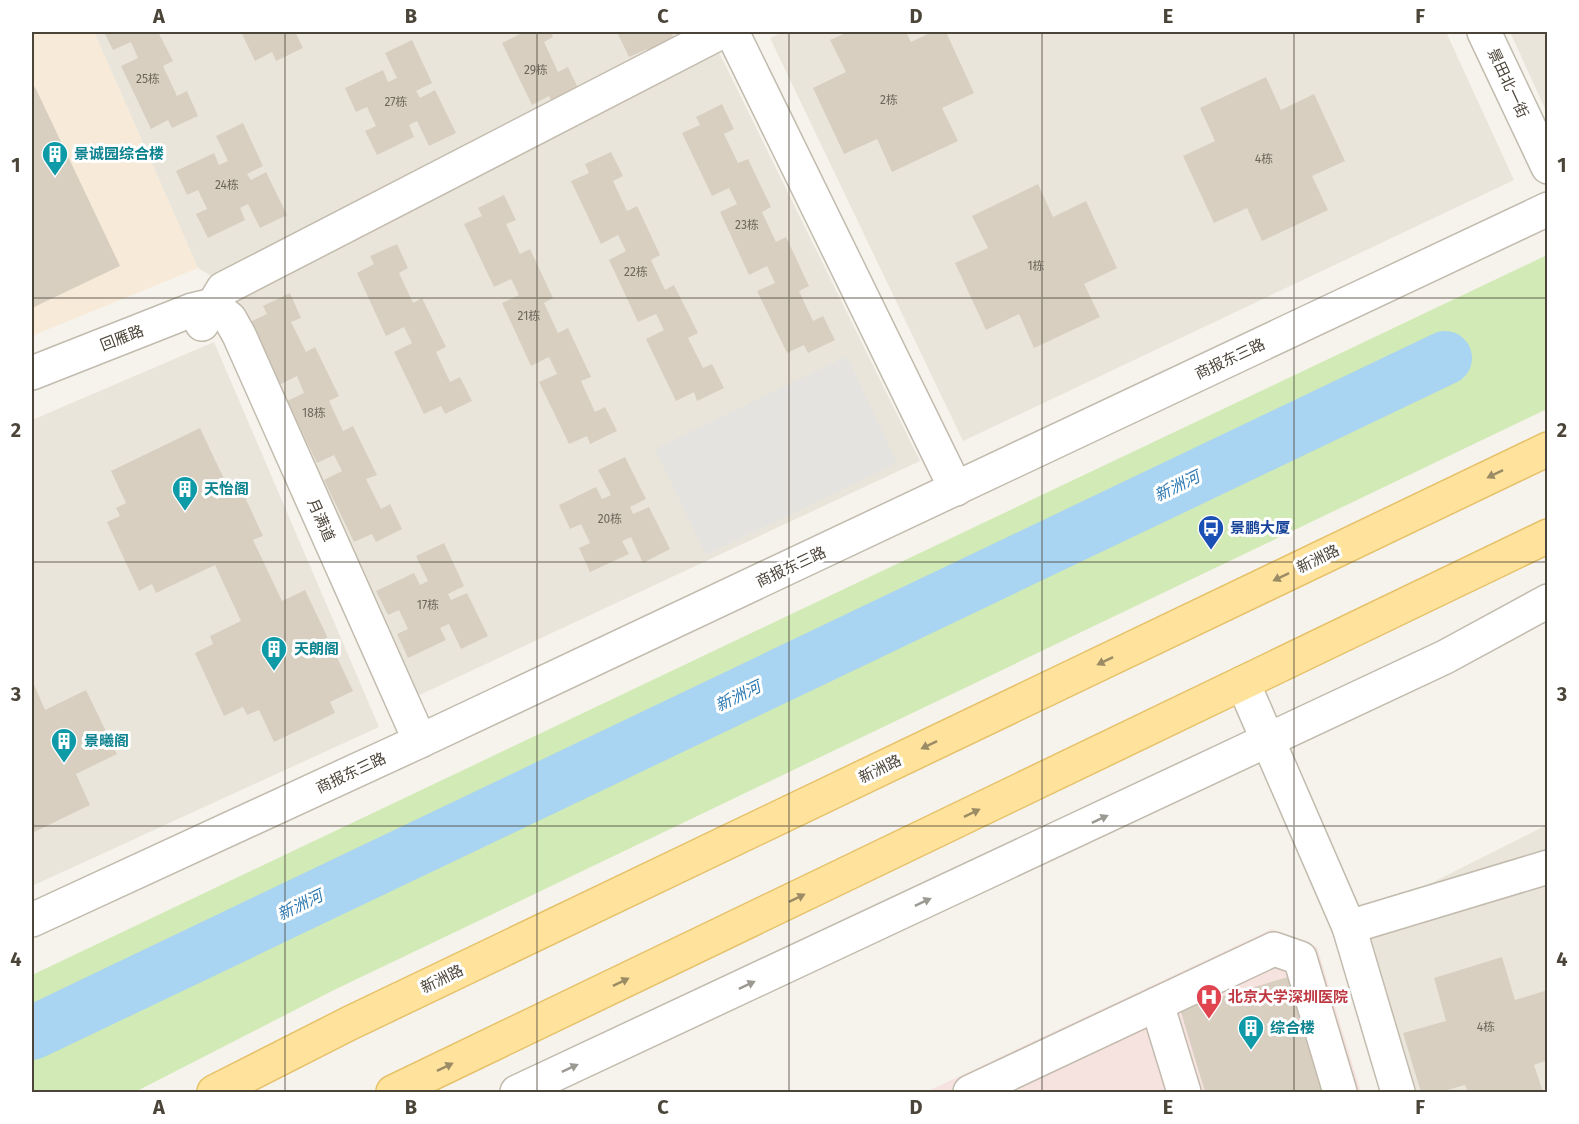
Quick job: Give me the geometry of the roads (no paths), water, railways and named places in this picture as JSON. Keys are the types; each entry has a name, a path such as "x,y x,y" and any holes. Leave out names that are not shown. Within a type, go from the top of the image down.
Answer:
{"main road":[{"name":"新洲路","path":"214,1092 350,1023 1548,449"},
{"path":"393,1092 1548,536"}],"street":[{"path":"207,315 223,289 721,32"},
{"path":"732,32 956,489"},
{"name":"景田北一街","path":"1484,32 1548,167"},
{"name":"商报东三路","path":"32,920 412,745 1548,209"},
{"name":"回雁路","path":"32,373 192,310 207,315"},
{"name":"回雁路","path":"32,392 207,315"},
{"name":"月满道","path":"207,315 230,320 239,335 412,745"},
{"path":"517,1092 1445,657 1548,602"},
{"path":"1243,682 1349,927 1398,1092"},
{"path":"1349,927 1548,867"},
{"path":"970,1092 1274,950 1300,958 1340,1092"},
{"path":"1157,1004 1184,1092"}],"waterway":[{"name":"新洲河","path":"32,1033 1445,358"}],"place":[{"name":"景诚园综合楼","path":"55,177"},
{"name":"天怡阁","path":"185,512"},
{"name":"景鹏大厦","path":"1211,551"},
{"name":"天朗阁","path":"274,672"},
{"name":"景曦阁","path":"64,764"},
{"name":"北京大学深圳医院","path":"1209,1020"},
{"name":"综合楼","path":"1251,1051"}]}
